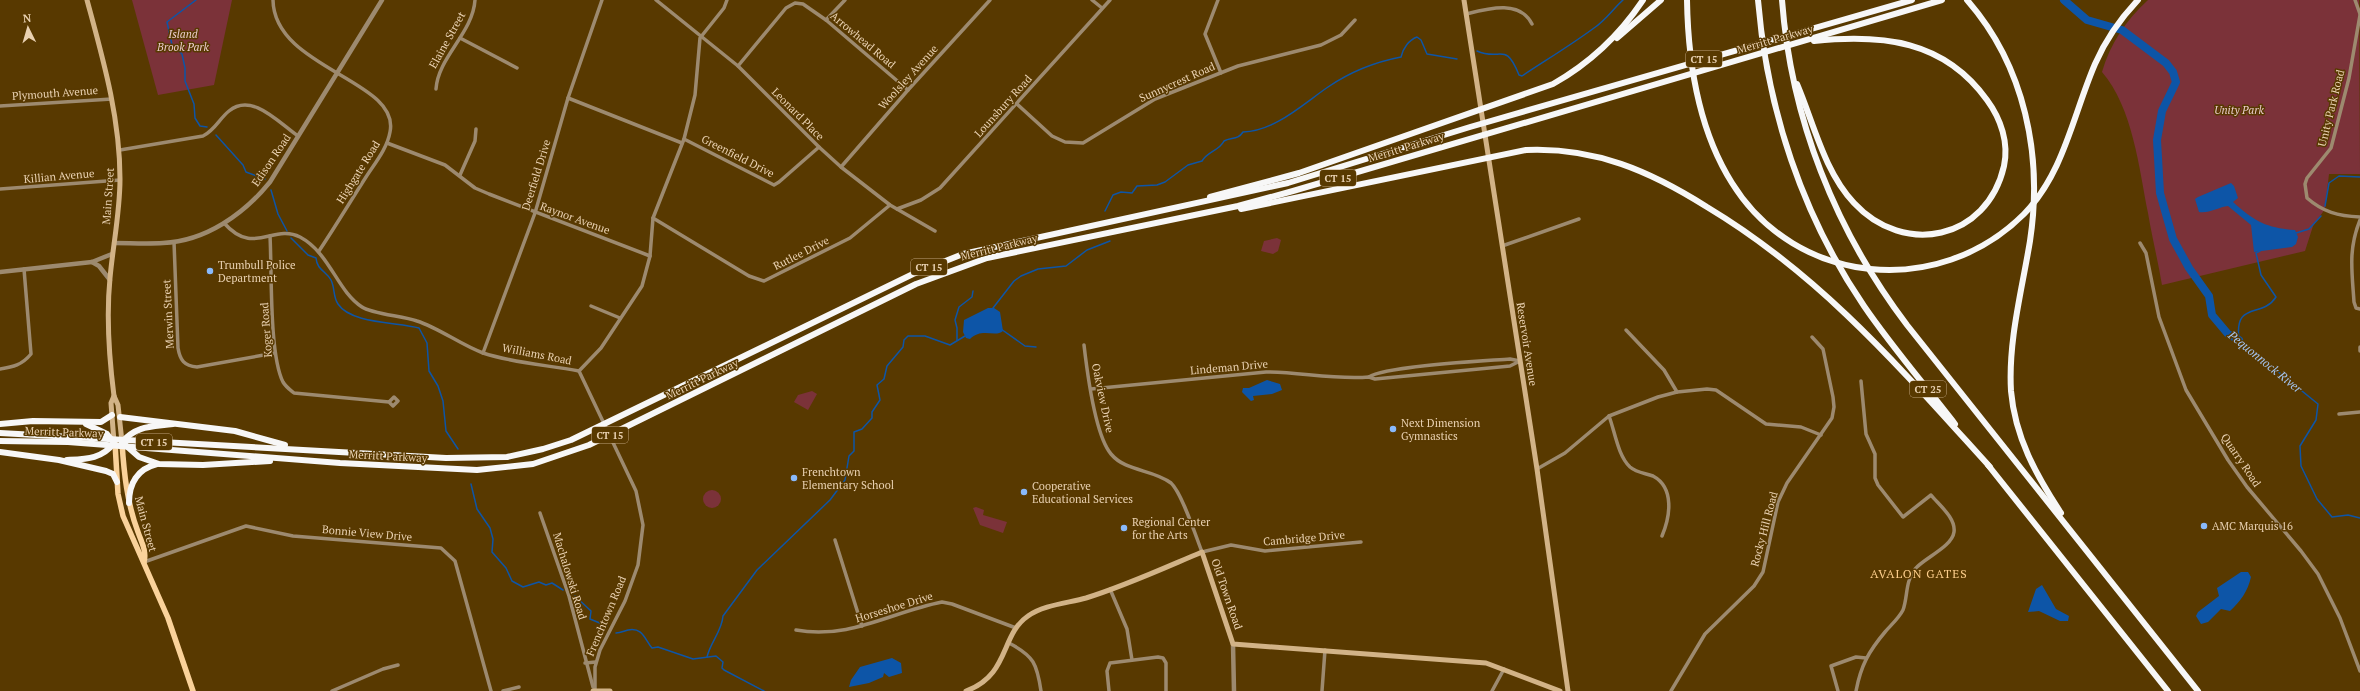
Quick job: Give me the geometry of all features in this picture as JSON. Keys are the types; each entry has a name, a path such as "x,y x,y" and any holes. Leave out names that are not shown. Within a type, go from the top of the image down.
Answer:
{"highway":[{"path":"1590,61 1629,21 1643,0"},
{"path":"1194,204 1201,199 1299,172 1553,84 1590,61 1661,0"},
{"path":"1687,0 1689,42 1698,96 1716,153 1736,190 1753,211 1770,226 1788,240 1813,254 1850,266 1889,271 1921,268 1956,258 1984,245 2008,229 2025,213 2051,178 2060,159 2095,64 2110,36 2138,0"},
{"name":"CT 25","path":"1758,0 1769,78 1781,127 1796,174 1815,220 1838,264 1883,332 2168,691"},
{"name":"CT 25","path":"1782,0 1791,70 1804,124 1820,171 1840,216 1869,270 1907,325 2198,691"},
{"name":"Merritt Parkway","path":"0,433 470,459 507,457 543,449 595,430 936,264 990,246 1288,183 1496,119 1912,0"},
{"name":"Merritt Parkway","path":"0,441 68,442 284,459 477,470 532,464 589,445 916,284 958,267 1016,252 1204,213 1308,186 1942,0"},
{"path":"1968,1 1993,33 2009,64 2024,110 2032,151 2034,184 2032,222 2011,356 2011,391 2015,414 2021,438 2034,469 2084,547"},
{"path":"1791,70 1837,180 1865,214 1883,226 1908,234 1931,236 1951,231 1968,221 1983,208 1993,193 2004,164 2004,135 1993,107 1972,82 1959,70 1918,48 1876,38 1844,38 1798,43"},
{"path":"1204,213 1219,213 1504,153 1550,149 1595,155 1658,179 1724,217 1786,261 1850,316 1990,467"},
{"path":"0,424 77,421 101,422 112,415"},
{"path":"120,417 163,421 173,424 235,431 276,444 300,446 308,450"},
{"path":"59,460 90,459 111,450 114,443 110,434 77,421"},
{"path":"158,464 139,457 130,451 122,442 128,435 141,427 173,424"},
{"path":"0,452 59,460 106,471 113,474 117,482"},
{"path":"129,503 129,488 139,474 148,466 158,464 203,465 284,459"}],"main road":[{"name":"Main Street","path":"87,0 112,98 120,150 120,180 112,254 108,332 114,396 118,403 120,417 129,503 145,551 144,562"},
{"name":"Reservoir Avenue","path":"1464,0 1537,469 1568,691"},
{"name":"Main Street","path":"110,434 112,415 111,403 114,396"},
{"path":"114,443 122,442"},
{"name":"Main Street","path":"111,450 123,516 138,553 144,562 168,618 193,691"},
{"name":"Old Town Road","path":"966,691 990,677 1005,654 1016,628 1026,616 1033,612 1110,589 1202,552 1233,644 1326,649 1486,663 1560,691"},
{"path":"594,691 610,691"}],"street":[{"name":"Highgate Road","path":"273,0 274,9 279,24 288,39 305,54 337,72 377,99 386,110 391,120 387,143 319,251"},
{"name":"Edison Road","path":"114,243 174,242 204,234 224,223 260,194 298,136 382,0"},
{"name":"Elaine Street","path":"436,89 437,77 460,38 474,10 475,0"},
{"name":"Deerfield Drive","path":"483,353 534,213 568,98 602,0"},
{"name":"Leonard Place","path":"656,0 700,38 738,66 818,148 890,205 935,231"},
{"path":"700,38 724,8 727,0"},
{"path":"826,20 845,0"},
{"name":"Woolsley Avenue","path":"841,167 908,90 990,0"},
{"path":"1092,0 1102,8"},
{"name":"Lounsbury Road","path":"897,209 921,200 940,188 1110,0"},
{"path":"1218,0 1205,34 1221,73"},
{"name":"Unity Park Road","path":"2355,0 2360,15 2349,78 2331,148 2307,178 2306,184 2307,198 2325,212 2360,218"},
{"name":"Arrowhead Road","path":"738,66 786,8 795,3 803,4 826,20 908,90"},
{"path":"1466,14 1510,5 1520,8 1528,15 1532,24"},
{"name":"Sunnycrest Road","path":"1017,104 1052,136 1064,142 1083,142 1155,99 1238,66 1321,45 1341,35 1355,20"},
{"path":"460,38 517,68"},
{"name":"Williams Road","path":"224,223 233,233 242,238 294,235 310,243 319,251 349,293 363,308 419,321 483,353 579,371 601,348 642,286 650,256 653,218 683,141 695,95 700,38"},
{"name":"Plymouth Avenue","path":"0,106 112,98"},
{"name":"Greenfield Drive","path":"568,98 683,141 774,185 818,148"},
{"path":"120,150 203,136 211,132 228,111 238,105 248,104 259,108 298,136"},
{"path":"460,175 475,141 476,129"},
{"name":"Raynor Avenue","path":"387,143 445,165 475,188 534,213 650,256"},
{"name":"Killian Avenue","path":"0,189 120,180"},
{"name":"Rutlee Drive","path":"653,218 749,276 764,280 775,277 850,238 890,205"},
{"path":"2358,309 2350,255 2353,238 2360,218"},
{"path":"1502,246 1579,219"},
{"name":"Koger Road","path":"270,236 275,352 283,381 294,392 389,402"},
{"name":"Merwin Street","path":"174,242 178,348 183,363 189,366 197,367 275,352"},
{"name":"Quarry Road","path":"2140,244 2146,253 2159,317 2186,390 2224,454 2247,487 2301,551 2318,574 2340,618 2360,671"},
{"path":"0,272 92,262 112,254"},
{"path":"92,262 99,266 110,280"},
{"path":"0,369 16,366 25,361 31,354 24,269"},
{"path":"591,306 620,318"},
{"path":"1626,330 1664,370 1677,392"},
{"name":"Rocky Hill Road","path":"1672,691 1706,634 1754,586 1763,572 1778,502 1797,466 1832,418 1834,407 1823,349 1812,337"},
{"name":"Oakview Drive","path":"1084,345 1091,389 1101,432 1107,449 1123,464 1160,477 1172,485 1202,552"},
{"name":"Lindeman Drive","path":"1091,389 1266,372 1282,372 1324,378 1369,377 1384,372 1434,366 1510,359 1520,361"},
{"name":"Lindeman Drive","path":"1369,377 1384,379 1436,374 1510,366 1520,361"},
{"path":"1434,366 1436,374"},
{"path":"1421,368 1422,375"},
{"name":"Frenchtown Road","path":"579,371 636,491 643,525 638,565 625,601 596,662 593,677 594,691"},
{"path":"1384,372 1384,379"},
{"path":"1856,691 1860,670 1866,658 1875,644 1902,612 1908,581 1915,568 1950,541 1954,534 1954,524 1931,495 1903,517 1878,485 1875,478 1875,454 1866,434 1861,382"},
{"path":"1537,469 1565,453 1610,416 1658,397 1677,392 1707,389 1716,390 1766,424 1801,427 1821,435"},
{"path":"2340,414 2360,412"},
{"path":"1610,416 1623,456 1630,467 1660,481 1666,490 1669,500 1668,515 1662,536"},
{"name":"Machalowski Road","path":"540,513 569,596 585,663 594,691"},
{"name":"Bonnie View Drive","path":"144,562 246,526 292,536 441,548 455,561 492,691"},
{"path":"835,540 862,626"},
{"name":"Cambridge Drive","path":"1202,552 1231,545 1265,551 1361,542"},
{"path":"1110,589 1128,629 1132,660"},
{"name":"Horseshoe Drive","path":"796,630 816,634 851,630 942,602 952,604 1016,628"},
{"path":"1009,643 1029,654 1035,664 1041,691"},
{"path":"1233,644 1234,691"},
{"path":"1322,691 1326,649"},
{"path":"1109,691 1108,666 1114,662 1158,657 1165,660 1166,691"},
{"path":"1838,691 1831,666 1856,657 1866,658"},
{"path":"585,663 596,662"},
{"path":"332,691 383,668 398,665"},
{"path":"1492,691 1504,669"},
{"path":"504,691 519,687"}],"green space":[{"name":"Island Brook Park","path":"132,0 232,0 214,85 158,95"},
{"name":"Unity Park","path":"2148,0 2359,0 2360,174 2329,174 2325,209 2313,226 2305,251 2162,285 2138,158 2128,121 2113,87 2102,72 2114,42 2126,24"},
{"path":"1277,238 1281,240 1278,251 1273,254 1261,251 1264,241"},
{"path":"812,391 817,394 808,410 794,402 798,395"},
{"path":"712,490 718,493 721,499 718,505 712,508 706,505 703,499 706,493"},
{"path":"976,507 984,510 983,515 1007,522 1003,533 980,525 973,508"}],"water":[{"path":"2231,183 2234,186 2238,198 2233,202 2254,219 2268,225 2295,230 2298,237 2296,244 2292,247 2254,252 2251,225 2228,206 2206,212 2199,212 2195,199"},
{"path":"988,308 994,308 1000,312 1003,331 996,334 979,334 970,339 966,338 963,332 964,320"},
{"path":"1267,380 1280,384 1282,390 1272,394 1253,396 1254,400 1251,401 1242,392 1243,388 1249,388"},
{"path":"2241,572 2248,572 2251,577 2246,592 2237,604 2230,611 2221,609 2208,622 2201,624 2196,616 2198,612 2219,596 2217,588"},
{"path":"2042,585 2056,609 2069,616 2068,621 2060,621 2039,611 2028,612 2036,589"},
{"path":"892,658 901,663 902,673 889,677 884,673 883,677 869,683 849,687 851,680 860,667"}],"waterway":[{"path":"196,0 167,22 172,45 182,54 185,68 185,81 194,104 195,118 200,126 207,127"},
{"path":"1477,51 1485,54 1506,55 1514,64 1519,75 1522,76 1598,25 1623,0"},
{"name":"Pequonnock River","path":"2064,0 2087,20 2122,30 2166,63 2173,72 2176,82 2162,111 2157,140 2160,193 2173,239 2189,268 2209,296 2212,315 2228,334 2239,340"},
{"path":"1105,211 1113,195 1121,192 1132,193 1137,186 1157,185 1165,182 1188,165 1202,161 1224,141 1237,137 1243,132 1266,127 1277,122 1288,116 1328,87 1354,72 1401,57 1403,50 1411,40 1417,37 1421,40 1427,54 1457,59"},
{"path":"216,135 243,165 246,172 265,179"},
{"path":"2325,206 2329,183 2339,176 2360,177"},
{"path":"271,190 278,214 287,231"},
{"path":"2296,233 2309,229 2321,216"},
{"path":"291,238 308,255 316,258 320,268 331,280 336,301 344,311 364,319 419,328 427,343 429,371 438,386 443,401 446,431 458,449"},
{"path":"993,308 1014,281 1021,276 1038,269 1066,266 1087,250 1110,241"},
{"name":"Pequonnock River","path":"2260,251 2256,253 2261,275 2276,297 2270,304 2245,315 2241,320 2239,328 2239,340 2318,404 2316,420 2300,446 2301,466 2317,499 2332,517 2348,515 2360,518"},
{"path":"957,340 955,320 959,307 972,297 973,291"},
{"path":"1001,329 1025,346 1036,347"},
{"path":"707,657 720,627 723,616 757,570 830,500 845,480 849,456 854,451 854,432 862,429 872,418 872,412 880,400 877,385 884,379 887,366 903,347 904,340 908,336 925,336 950,345 965,336"},
{"path":"471,484 477,509 490,528 493,539 492,552 506,568 512,581 523,587 539,582 546,585 552,583 563,590"},
{"path":"575,596 591,611 590,619 607,626"},
{"path":"616,633 628,630 637,630 643,635 652,648 658,647 693,659 716,656 723,662 722,668 724,670 764,691"}],"place":[{"name":"Trumbull Police Department","path":"210,271"},
{"name":"Next Dimension Gymnastics","path":"1393,429"},
{"name":"Frenchtown Elementary School","path":"794,478"},
{"name":"Cooperative Educational Services","path":"1024,492"},
{"name":"AMC Marquis 16","path":"2204,526"},
{"name":"Regional Center for the Arts","path":"1124,528"}],"district":[{"name":"AVALON GATES","path":"1919,574"}]}
